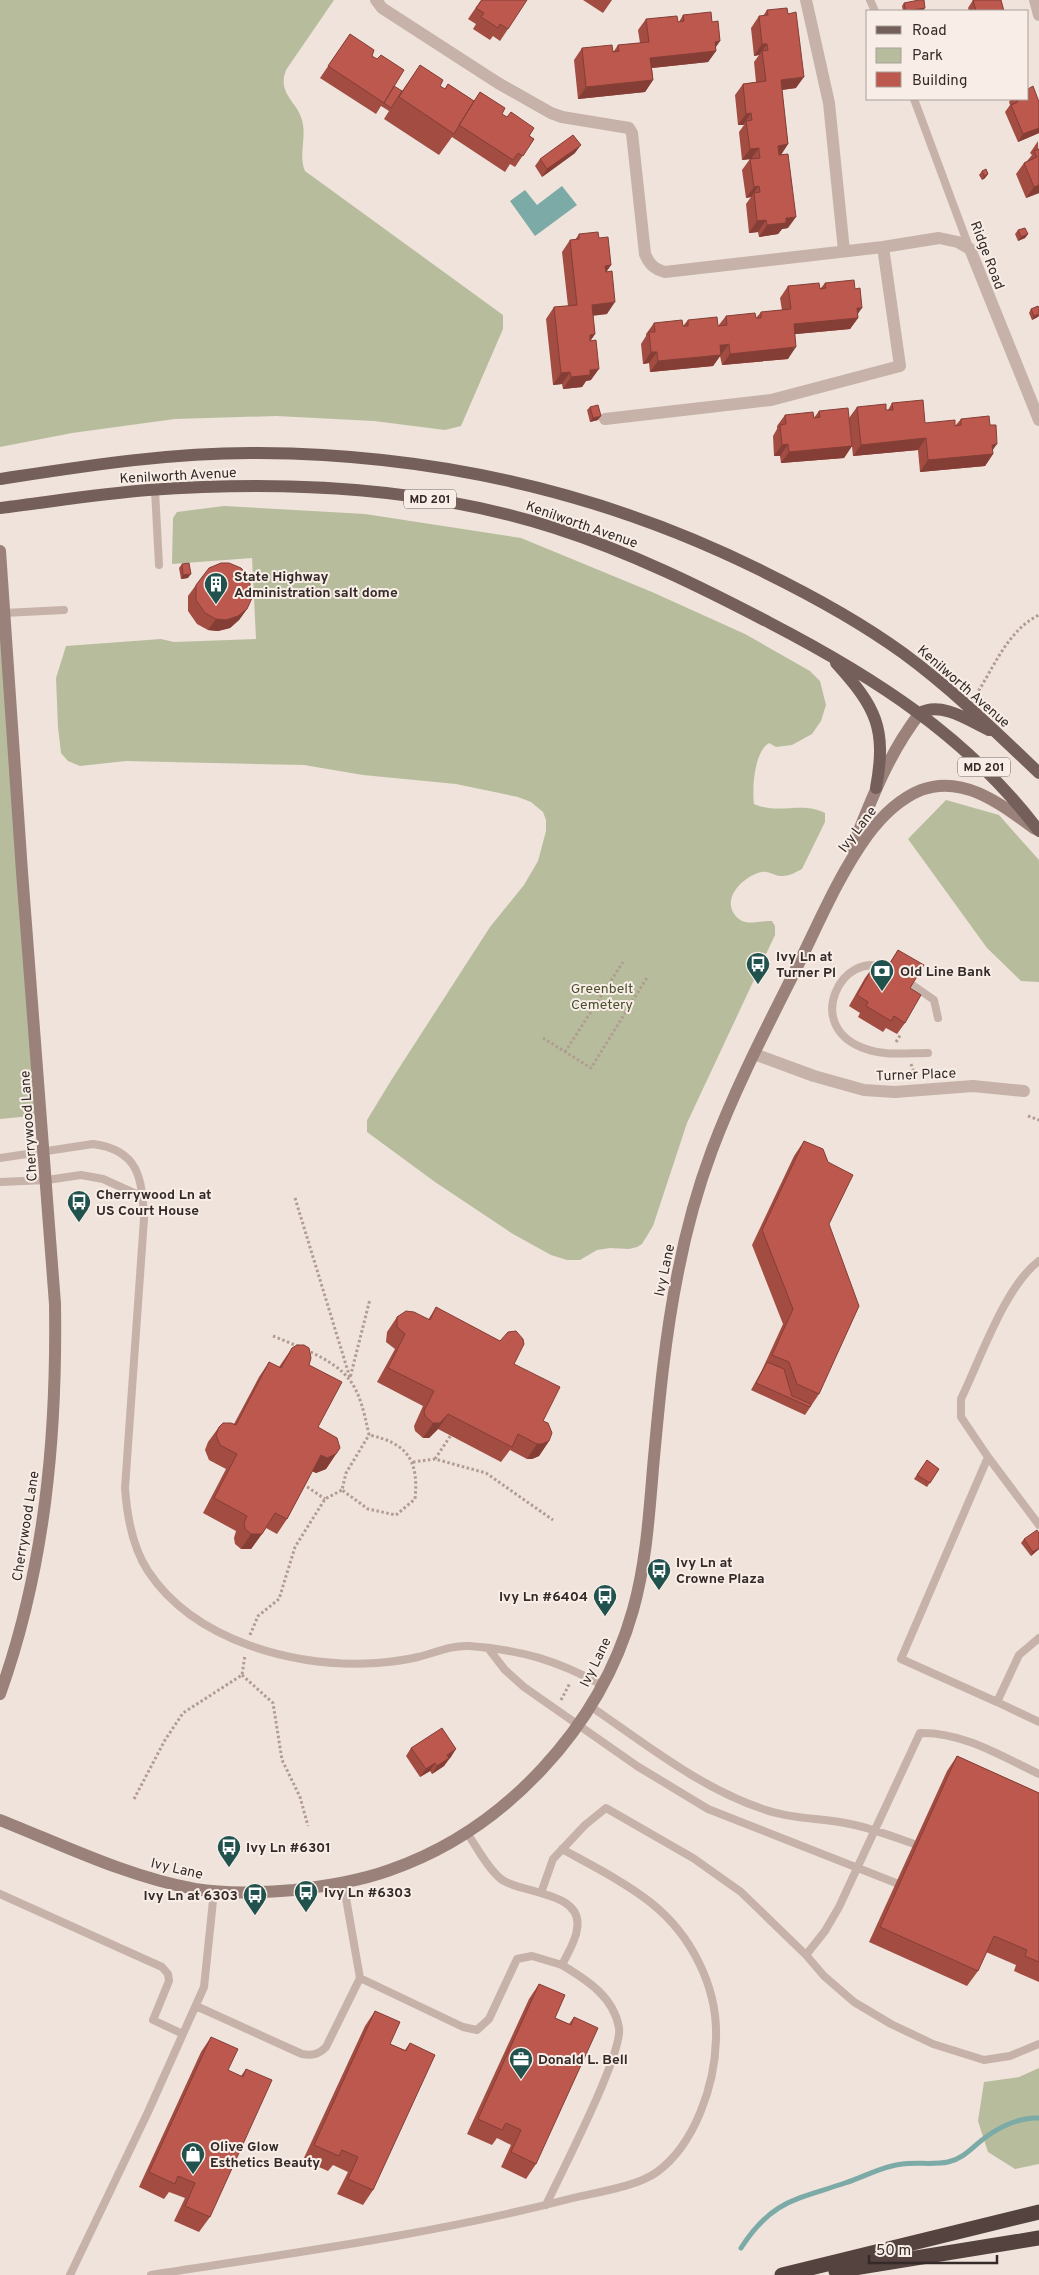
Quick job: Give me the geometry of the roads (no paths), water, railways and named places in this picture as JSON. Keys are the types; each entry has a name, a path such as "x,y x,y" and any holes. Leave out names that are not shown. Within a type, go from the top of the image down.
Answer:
{"highway":[{"path":"782,2275 1039,2212"},
{"path":"811,2275 1039,2238"}],"main road":[{"name":"Kenilworth Avenue","path":"0,479 142,460 259,453 386,460 506,480 579,497 660,524 719,550 810,596 874,633 930,674 969,706 1039,773"},
{"name":"Kenilworth Avenue","path":"0,508 155,490 286,485 356,489 463,504 558,529 644,562 737,606 879,684 920,713 994,776 1039,831"},
{"path":"830,656 861,691 878,725 880,765 876,788"},
{"path":"920,713 936,709 950,712 1000,736"}],"street":[{"path":"376,0 382,8 498,83 550,113 562,117 629,128 633,144 645,254 648,261 657,270 665,272 720,267 883,247 938,238 958,242 970,249"},
{"path":"806,0 828,103 844,251"},
{"path":"1035,0 1039,15"},
{"path":"606,419 771,400 900,366 883,247"},
{"name":"Ridge Road","path":"970,249 1039,420"},
{"name":"Cherrywood Lane","path":"0,551 55,1304 55,1413 51,1461 37,1558 14,1654 0,1694"},
{"name":"Ivy Lane","path":"840,881 876,788 902,737 920,713"},
{"name":"Ivy Lane","path":"0,1820 139,1875 197,1890 278,1891 322,1886 387,1872 437,1850 467,1833 523,1789 579,1725 602,1685 624,1638 642,1572 672,1300 689,1224 711,1152 754,1054 840,881 865,839 882,817 905,798 925,788 948,786 974,791 1001,805 1039,831"},
{"name":"Turner Place","path":"754,1054 814,1076 864,1090 896,1092 974,1086 1024,1091"}],"lane":[{"name":"Ridge Road","path":"914,100 970,249"},
{"path":"155,490 159,565"},
{"path":"4,613 64,610"},
{"path":"886,969 874,966 859,968 848,974 834,995 833,1018 837,1029 844,1037 865,1049 879,1052 928,1053"},
{"path":"911,984 934,1000 938,1018"},
{"path":"0,1158 93,1144 106,1146 132,1160 139,1176 143,1197 144,1219 125,1488 127,1512 138,1551 147,1570 166,1594 189,1613 230,1636 281,1655 316,1661 376,1663 418,1657 453,1647 488,1648 523,1652 542,1658 602,1685"},
{"path":"0,1182 47,1180 81,1175 102,1179 143,1197"},
{"path":"1039,1261 1021,1279 1010,1295 961,1399 961,1417 988,1457 1039,1525"},
{"path":"988,1457 901,1659 1039,1722"},
{"path":"997,1702 1019,1655 1039,1638"},
{"path":"488,1648 505,1670 524,1687 637,1766 708,1809 896,1883"},
{"path":"590,1706 662,1756 723,1792 751,1804 782,1815 845,1823 874,1830 914,1844"},
{"path":"806,1955 825,1931 857,1868 920,1733 937,1732 958,1736 1039,1774"},
{"path":"541,1893 553,1859 585,1825 606,1808 718,1874 741,1892 806,1955 824,1976 854,2002 934,2044 984,2060 1010,2056 1039,2044"},
{"path":"467,1833 500,1879 523,1889 541,1893 563,1902 575,1917 578,1929 562,1965"},
{"path":"151,2275 401,2234 546,2205 643,2179 664,2166 679,2150 696,2119 710,2084 716,2047 714,2002 708,1982 700,1964 676,1928 650,1902 562,1849"},
{"path":"196,2006 302,2054 320,2053 326,2046 360,1978 343,1881"},
{"path":"70,2275 204,1987 214,1891"},
{"path":"0,1894 162,1968 168,1974 169,1981 153,2020 183,2034"},
{"path":"360,1978 463,2027 477,2030 489,2019 518,1959 532,1956 562,1965 597,1988 608,2001 619,2029 619,2034 605,2078 546,2205"}],"water":[{"path":"562,186 577,205 535,236 510,201 525,190 537,205"}],"waterway":[{"path":"741,2248 763,2220 774,2211 798,2198 895,2165 948,2162 964,2155 981,2140 1005,2126 1025,2119 1039,2118"}],"place":[{"name":"State Highway Administration salt dome","path":"216,605"},
{"name":"Ivy Ln at Turner Pl","path":"758,985"},
{"name":"Old Line Bank","path":"882,992"},
{"name":"Cherrywood Ln at US Court House","path":"79,1223"},
{"name":"Ivy Ln at Crowne Plaza","path":"659,1591"},
{"name":"Ivy Ln #6404","path":"605,1617"},
{"name":"Ivy Ln #6301","path":"229,1868"},
{"name":"Ivy Ln #6303","path":"306,1913"},
{"name":"Ivy Ln at 6303","path":"255,1916"},
{"name":"Donald L. Bell","path":"521,2080"},
{"name":"Olive Glow Esthetics Beauty","path":"193,2175"}],"park label":[{"name":"Greenbelt Cemetery","path":"602,996"}]}
